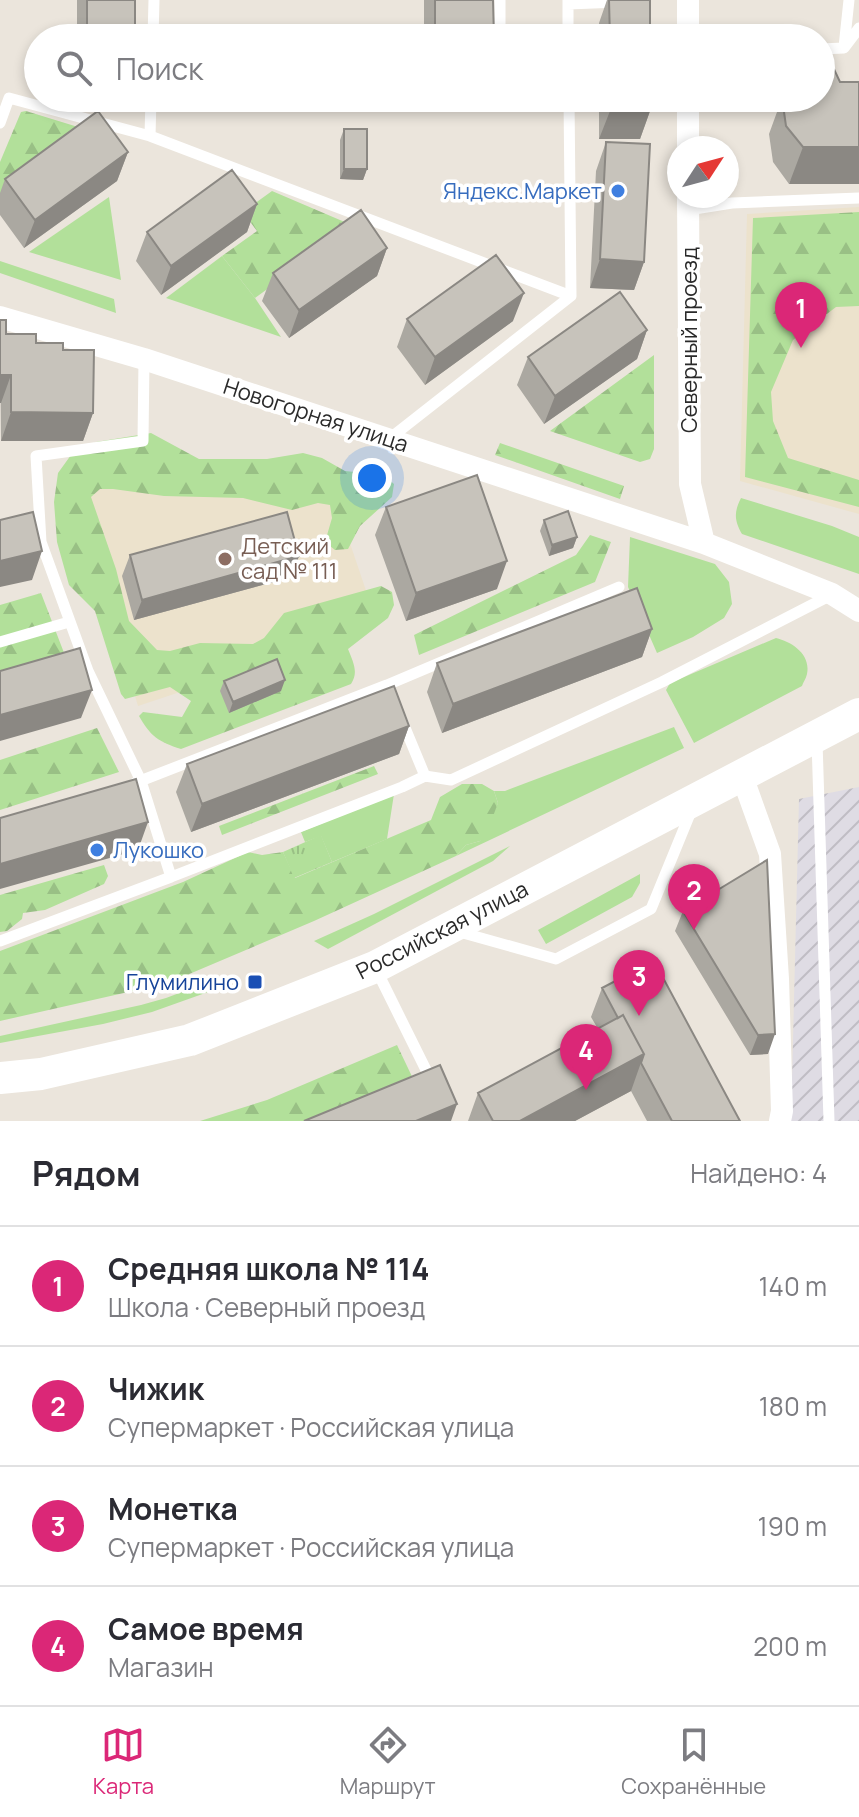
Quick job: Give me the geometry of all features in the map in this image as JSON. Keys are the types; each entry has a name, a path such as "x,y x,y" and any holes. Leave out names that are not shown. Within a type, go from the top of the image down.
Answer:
{"main road":[{"name":"Российская улица","path":"0,1078 41,1074 190,1040 375,967 859,714"}],"street":[{"path":"688,0 688,24"},
{"path":"688,112 688,136"},
{"name":"Северный проезд","path":"688,208 690,484 704,543"},
{"name":"Новогорная улица","path":"0,317 144,359 704,543 832,594 859,611"},
{"path":"742,776 770,854 778,979 780,1121"}],"lane":[{"path":"153,24 154,0"},
{"path":"500,0 500,24"},
{"path":"844,48 849,0"},
{"path":"568,24 568,2 625,1"},
{"path":"844,48 859,28"},
{"path":"835,48 844,48"},
{"path":"0,123 5,95"},
{"path":"65,112 150,136 571,296"},
{"path":"150,136 151,112"},
{"path":"569,112 571,296"},
{"path":"739,203 859,198"},
{"path":"389,439 571,296"},
{"path":"144,359 143,441 36,456 41,542 88,671 141,781 171,877"},
{"path":"127,786 387,685 619,587"},
{"path":"0,941 425,776 451,780 662,682 832,594"},
{"path":"0,642 69,622"},
{"path":"387,685 393,698"},
{"path":"398,711 425,776"},
{"path":"817,736 829,1121"},
{"path":"448,929 556,959 651,909 695,801"},
{"path":"375,967 440,1097"}],"shaded area":[{"path":"859,207 859,514 740,481 747,214"},
{"name":"Детский сад № 111","path":"67,466 333,493 378,626 138,706"},
{"path":"859,787 859,1121 791,1121 799,799"}],"green space":[{"path":"21,112 91,131 0,198 0,162"},
{"path":"272,191 354,226 255,298 222,256 257,231 243,212"},
{"path":"109,197 121,280 29,252"},
{"path":"859,212 859,306 836,307 793,340 771,392 773,421 788,458 859,480 859,507 745,477 753,218"},
{"path":"222,256 255,298 281,337 166,298"},
{"path":"0,261 114,299 116,313 0,273"},
{"path":"654,355 654,449 650,459 640,462 550,431"},
{"path":"151,433 199,459 267,459 303,453 322,458 345,471 384,475 394,484 392,497 360,526 348,549 335,550 325,542 332,518 330,505 318,503 292,510 243,498 164,496 113,489 100,489 91,497 116,569 129,621 157,650 170,651 200,643 253,644 264,638 284,613 381,586 392,592 394,605 388,618 348,649 355,671 351,684 181,749 161,741 147,729 139,716 143,712 182,717 191,701 170,687 125,699 121,694 95,611 69,585 57,542 54,502 58,473 71,455 96,442"},
{"path":"500,443 624,486 620,499 495,455"},
{"path":"741,498 859,537 859,574 742,534 736,516"},
{"path":"590,535 611,542 595,582 419,655 414,635 576,555"},
{"path":"630,537 715,564 729,582 732,604 724,618 693,637 657,653 628,587"},
{"path":"41,593 66,658 0,676 0,605"},
{"path":"776,638 794,646 806,660 807,676 802,686 694,743 666,690 670,683"},
{"path":"674,727 684,748 456,856 466,845 480,841 498,803 494,791 505,791"},
{"path":"97,728 119,772 0,810 0,760"},
{"path":"374,766 378,774 222,835 219,826"},
{"path":"462,784 482,784 494,791 498,803 486,835 480,841 466,845 456,856 168,983 0,1021 0,951 183,882 248,852 262,855 283,852 295,878 431,820 440,797"},
{"path":"394,794 387,839 332,862 321,836 305,842 301,832"},
{"path":"321,835 332,862 294,878 283,852"},
{"path":"510,846 493,861 328,949 314,941 374,914"},
{"path":"104,865 108,876 104,884 45,910 23,913 22,919 7,931 0,932 0,895"},
{"path":"640,874 640,883 632,897 546,944 538,930"},
{"path":"222,977 225,986 152,1012 0,1043 0,1036 141,1005"},
{"path":"397,1045 417,1087 339,1121 200,1121 267,1100"}],"building":[{"path":"87,0 135,0 135,24 87,24"},
{"path":"435,0 493,0 494,24 435,24"},
{"path":"609,0 650,0 650,24 610,24"},
{"path":"835,71 840,82 859,82 859,147 803,147 786,126 784,112 835,112"},
{"path":"97,112 128,152 35,220 5,179"},
{"path":"344,129 367,129 367,169 344,169"},
{"path":"606,142 650,144 644,262 600,259"},
{"path":"232,170 257,204 171,266 147,232"},
{"path":"361,210 387,248 299,310 273,273"},
{"path":"496,255 524,293 435,357 407,319"},
{"path":"620,292 647,330 555,396 528,357"},
{"path":"0,320 6,320 6,334 36,334 36,343 63,343 63,350 94,350 93,413 11,412 11,375 0,375"},
{"path":"477,475 507,561 416,593 386,507"},
{"path":"568,511 577,537 552,545 544,520"},
{"path":"33,512 42,551 0,561 0,520"},
{"path":"287,512 299,556 142,600 130,555"},
{"path":"637,588 652,629 453,704 437,663"},
{"path":"80,648 92,690 0,715 0,671"},
{"path":"277,659 285,680 233,702 224,681"},
{"path":"394,686 409,726 202,804 187,764"},
{"path":"136,779 148,822 0,864 0,818"},
{"path":"767,860 775,1034 758,1035 683,911"},
{"path":"640,968 661,974 740,1121 672,1121 641,1063 644,1054 623,1015 618,1018 602,988"},
{"path":"623,1015 644,1054 520,1121 493,1121 478,1093"},
{"path":"440,1065 457,1104 416,1121 304,1121"}],"place":[{"name":"Яндекс.Маркет","path":"618,191"},
{"name":"Средняя школа № 114","path":"801,348"},
{"name":"Детский сад № 111","path":"225,559"},
{"name":"Лукошко","path":"97,850"},
{"name":"Чижик","path":"694,930"},
{"name":"Глумилино","path":"255,982"},
{"name":"Монетка","path":"639,1016"},
{"name":"Самое время","path":"586,1090"}]}
